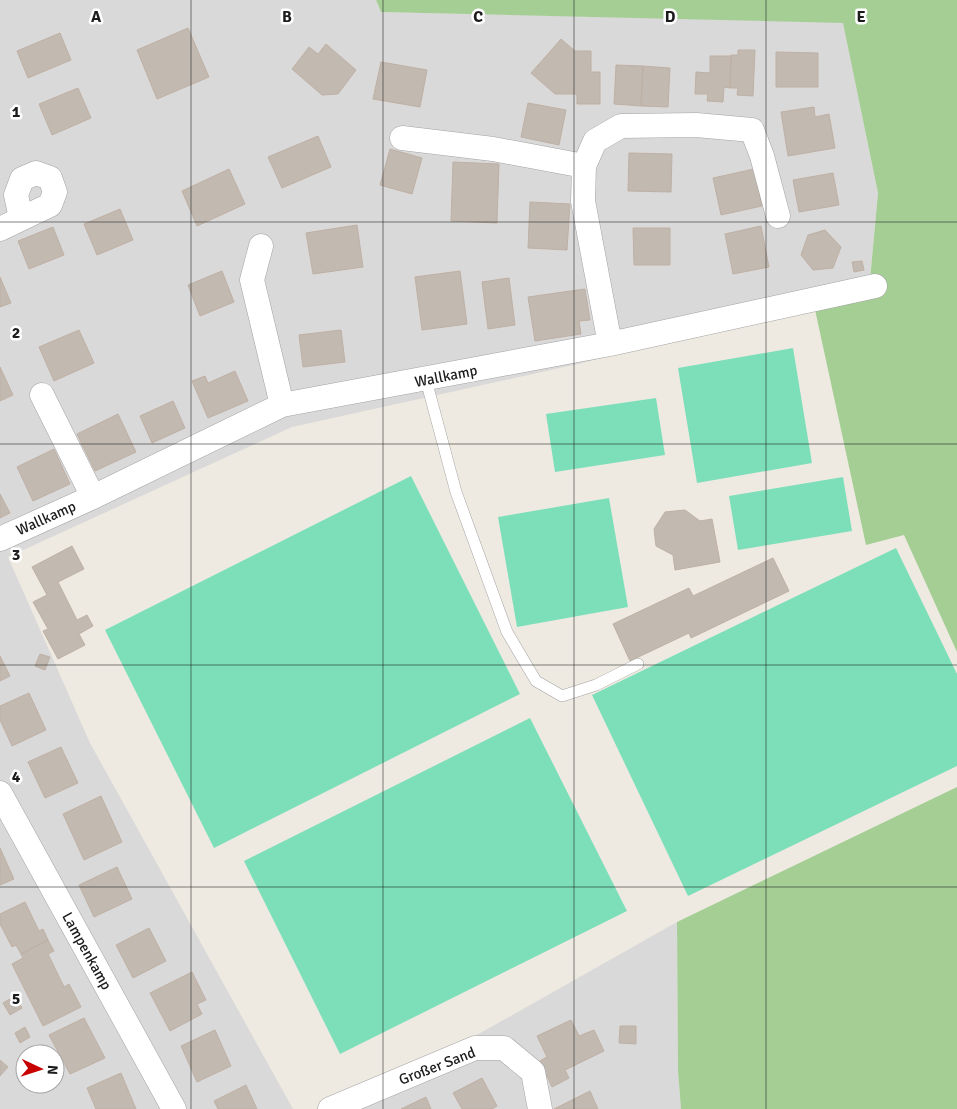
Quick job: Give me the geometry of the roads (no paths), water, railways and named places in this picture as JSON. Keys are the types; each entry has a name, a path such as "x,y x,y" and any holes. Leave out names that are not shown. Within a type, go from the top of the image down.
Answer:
{"street":[{"path":"610,344 583,201 584,166 595,141 621,126 696,125 752,130 762,156 778,216"},
{"path":"402,138 493,149 584,166"},
{"path":"261,246 252,280 282,405"},
{"name":"Wallkamp","path":"0,539 93,497 282,405 426,380 610,344 875,286"},
{"name":"Wallkamp","path":"42,395 93,497"},
{"name":"Lampenkamp","path":"0,793 174,1109"},
{"name":"Großer Sand","path":"330,1109 475,1048 504,1048 533,1072 540,1109"}],"lane":[{"path":"426,380 456,492 507,632 536,682 562,696 596,685 638,664"}]}
